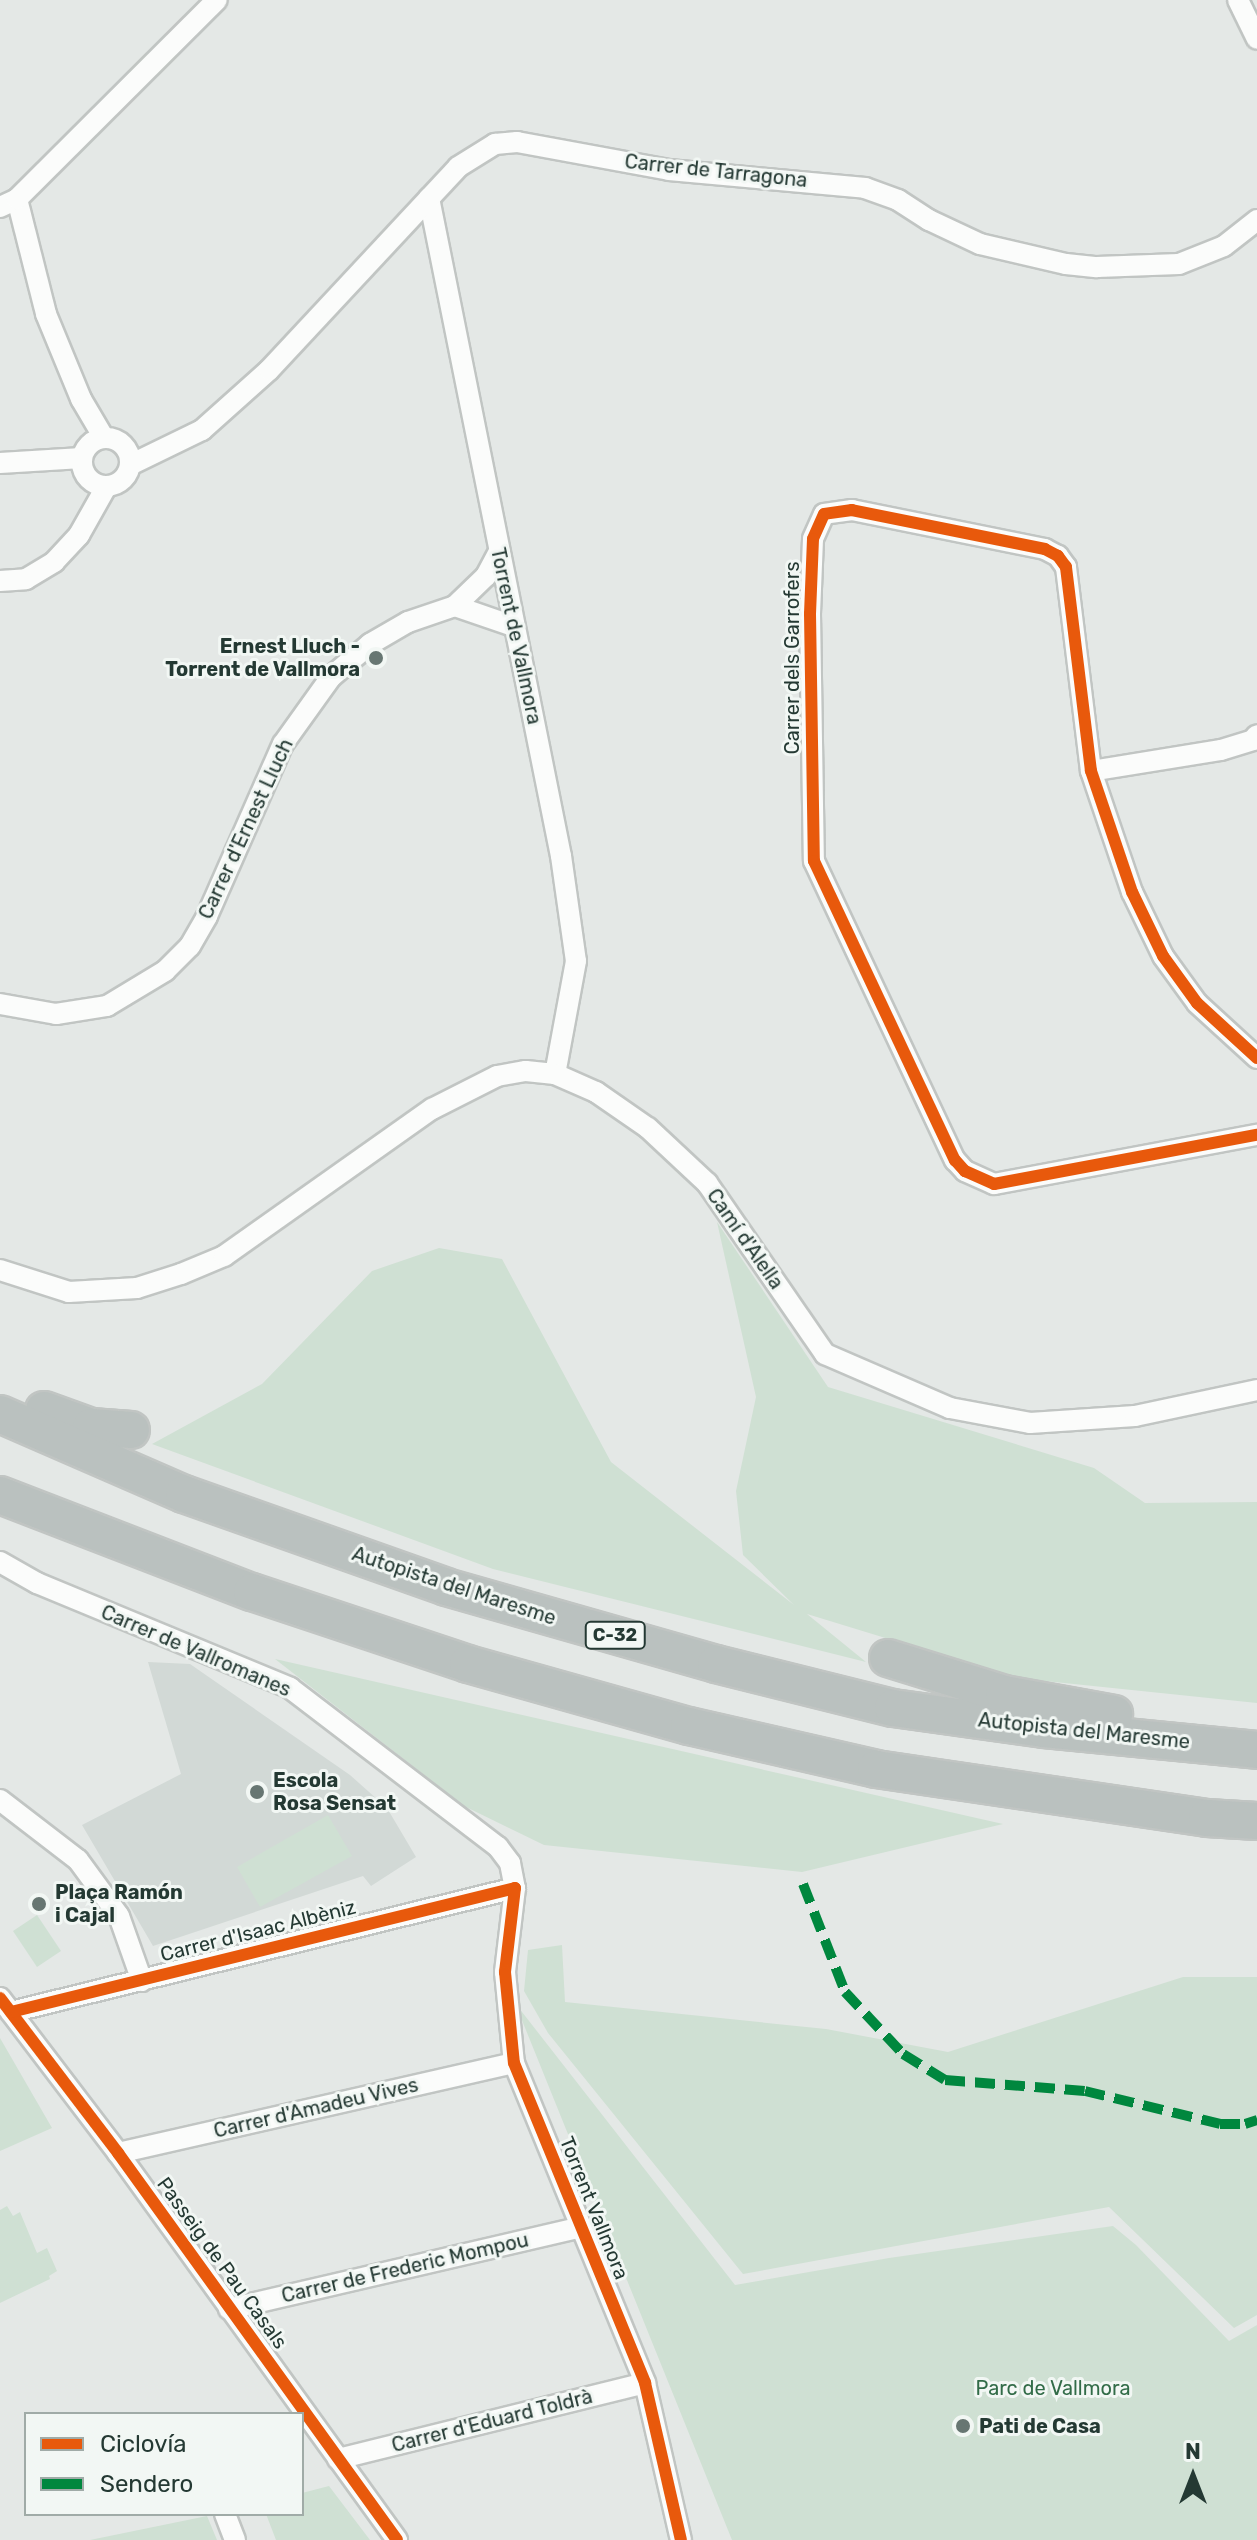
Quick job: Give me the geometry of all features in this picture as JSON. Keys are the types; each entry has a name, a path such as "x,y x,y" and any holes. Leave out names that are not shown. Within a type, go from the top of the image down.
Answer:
{"highway":[{"path":"0,1395 91,1427 131,1430"},
{"name":"Autopista del Maresme","path":"0,1414 184,1494 446,1587 716,1664 893,1708 1044,1729 1257,1750"},
{"path":"0,1495 252,1592 468,1664 689,1726 876,1769 1207,1818 1257,1821"},
{"path":"888,1658 1004,1694 1257,1741"}],"street":[{"path":"0,581 26,579 54,562 79,535 106,487 119,483 130,465 124,445 104,438 81,399 46,314 8,203 217,0"},
{"path":"1238,0 1257,39"},
{"name":"Carrer de Tarragona","path":"130,465 202,430 269,370 458,167 495,144 517,142 669,170 865,188 898,200 929,220 980,244 1066,264 1097,267 1179,264 1224,246 1257,220"},
{"name":"Torrent de Vallmora","path":"429,198 561,856 576,961 555,1074"},
{"path":"104,438 91,443 82,458 86,477 106,487"},
{"path":"0,463 82,458"},
{"name":"Carrer dels Garrofers","path":"1257,1058 1197,1003 1163,956 1132,892 1091,771 1066,567 1058,556 1045,549 852,510 824,514 813,539 810,614 814,861 955,1160 965,1171 994,1184 1257,1135"},
{"name":"Carrer d'Ernest Lluch","path":"0,1004 56,1014 107,1006 165,971 190,946 207,916 283,744 331,677 370,644 408,622 455,606 486,576 498,553"},
{"path":"455,606 513,626"},
{"path":"1091,771 1221,750 1257,735"},
{"name":"Camí d'Alella","path":"0,1270 69,1292 137,1288 181,1274 224,1256 432,1109 497,1076 526,1071 555,1074 596,1092 648,1128 707,1183 825,1354 950,1408 1030,1423 1135,1416 1257,1390"},
{"name":"Carrer de Vallromanes","path":"0,1562 37,1583 290,1688 498,1847 510,1863 515,1888"},
{"path":"0,1800 78,1860 119,1916 142,1981"},
{"name":"Carrer d'Isaac Albèniz","path":"5,2005 142,1981 515,1888"},
{"name":"Torrent Vallmora","path":"515,1888 505,1972 514,2063 645,2383 681,2540"},
{"name":"Passeig de Pau Casals","path":"5,2005 118,2153 304,2412"},
{"name":"Carrer d'Amadeu Vives","path":"118,2153 514,2063"},
{"name":"Carrer de Frederic Mompou","path":"229,2309 580,2227"},
{"name":"Carrer d'Eduard Toldrà","path":"338,2459 645,2383"},
{"name":"Passeig de Pau Casals","path":"304,2412 397,2540"},
{"path":"226,2516 235,2540"}],"shaded area":[{"name":"Escola Rosa Sensat","path":"148,1662 190,1664 350,1775 387,1808 416,1857 371,1886 363,1876 153,1946 82,1825 181,1774"}],"green space":[{"path":"717,1222 828,1387 1094,1468 1145,1503 1257,1502 1257,1703 1016,1678 807,1614 866,1662 493,1569 152,1444 262,1384 372,1271 439,1248 502,1259 611,1462 794,1605 743,1555 736,1491 756,1397"},
{"path":"275,1659 1003,1824 802,1872 544,1845 464,1806"},
{"path":"328,1815 352,1856 260,1907 237,1867"},
{"path":"37,1915 61,1951 37,1967 13,1931"},
{"path":"562,1945 565,2002 826,2029 948,2052 1183,1977 1257,1977 1257,2315 1234,2328 1109,2207 743,2274 548,2033 524,1991 528,1950"},
{"name":"Parc de Vallmora","path":"515,2003 735,2285 889,2258 1113,2226 1136,2245 1229,2341 1257,2325 1257,2540 732,2540"},
{"path":"0,2038 52,2128 0,2151"},
{"path":"7,2206 13,2216 20,2212 37,2253 47,2248 57,2271 49,2276 50,2279 0,2303 0,2210"},
{"path":"329,2486 370,2540 276,2540 267,2516 304,2516 304,2492"},
{"path":"207,2516 217,2540 90,2540"}],"marked path":[{"path":"803,1884 845,1992 903,2054 945,2080 1085,2091 1220,2124 1245,2124 1257,2120"}],"cycle path":[{"path":"1257,1058 1197,1003 1163,956 1132,892 1091,771 1066,567 1058,556 1045,549 852,510 824,514 813,539 810,614 814,861 955,1160 965,1171 994,1184 1257,1135"},
{"path":"11,2012 515,1888 505,1972 514,2063 645,2383 681,2540"},
{"path":"0,1998 118,2153 397,2540"}],"place":[{"name":"Ernest Lluch - Torrent de Vallmora","path":"376,658"},
{"name":"Escola Rosa Sensat","path":"257,1792"},
{"name":"Plaça Ramón i Cajal","path":"39,1904"},
{"name":"Pati de Casa","path":"963,2426"}]}
